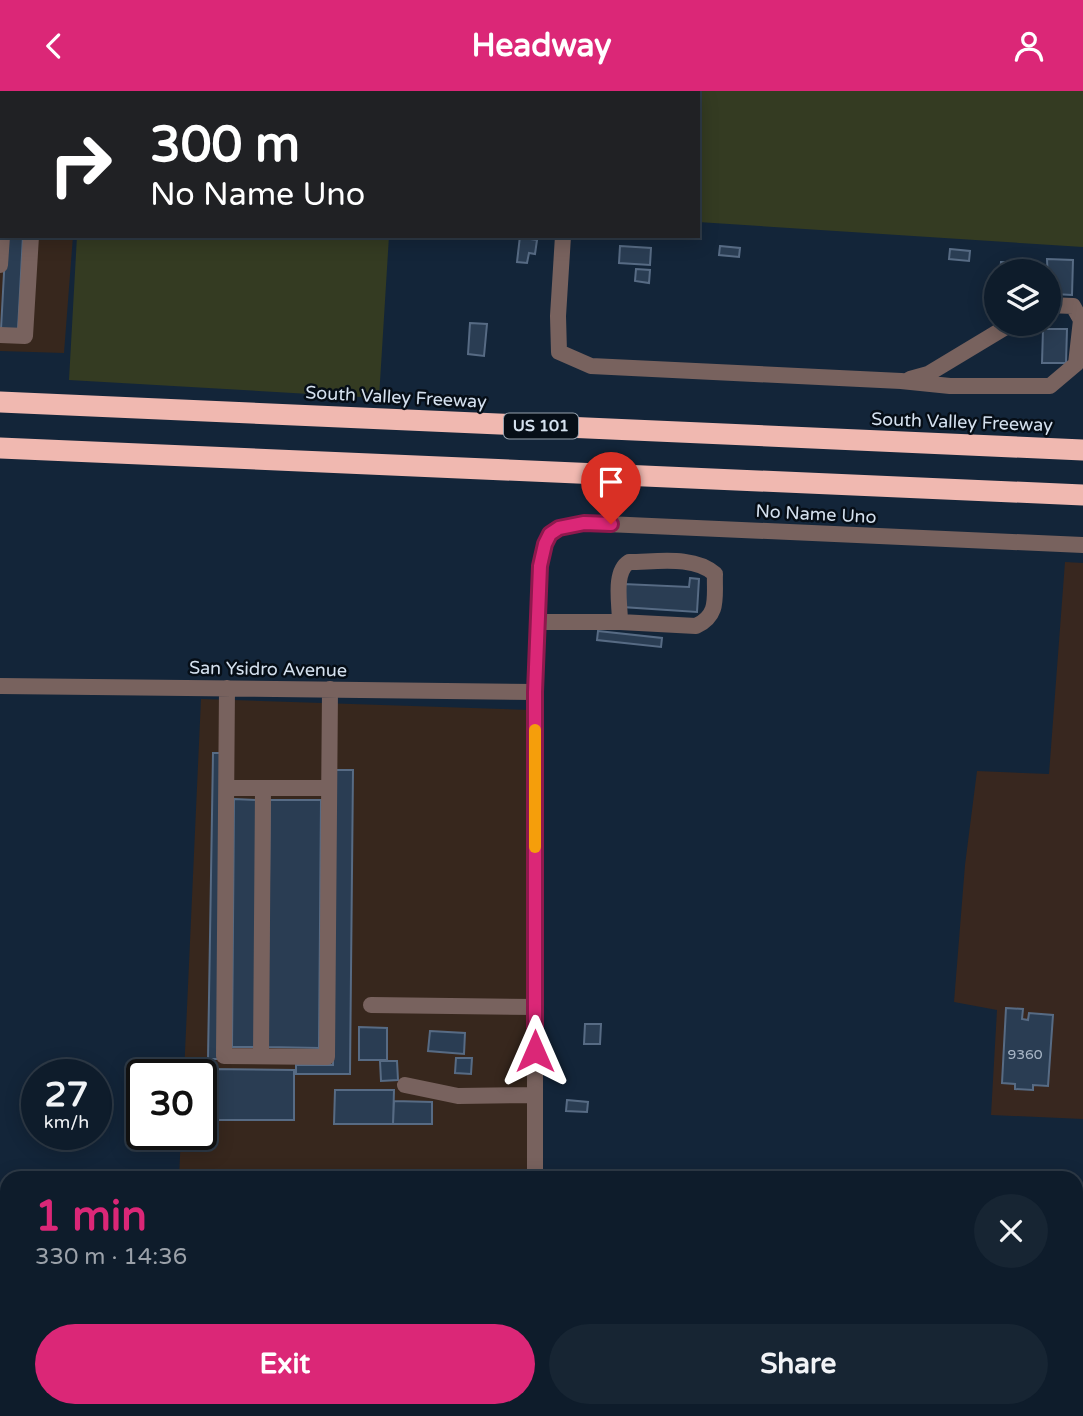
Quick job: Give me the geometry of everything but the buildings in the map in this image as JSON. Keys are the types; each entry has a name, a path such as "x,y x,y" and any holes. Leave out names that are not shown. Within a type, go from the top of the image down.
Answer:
{"highway":[{"name":"South Valley Freeway","path":"0,402 1083,450"},
{"path":"0,448 1083,495"}],"street":[{"path":"0,265 2,238"},
{"path":"0,335 25,336 31,238"},
{"path":"563,238 558,316 559,352 591,366 901,381 950,386 1050,386 1076,364 1081,320 1073,306 1061,306"},
{"path":"901,381 928,374 991,336"},
{"name":"No Name Uno","path":"538,622 540,566 545,544 550,534 559,528 584,523 1083,545"},
{"path":"535,1171 535,692 538,622 696,626 705,622 714,611 715,574 696,562 629,562 623,566 620,576 620,622"},
{"name":"San Ysidro Avenue","path":"0,686 535,692"},
{"path":"228,688 224,1056 327,1056 330,689"},
{"path":"227,788 329,788"},
{"path":"261,1056 263,788"},
{"path":"371,1005 535,1007"},
{"path":"405,1085 458,1096 535,1095"}],"shaded area":[{"path":"0,238 73,238 64,353 0,351"},
{"path":"1065,562 1083,563 1083,1119 991,1115 997,1010 954,1002 965,865 977,771 1049,774"},
{"path":"201,699 529,710 528,1171 179,1171 180,1150 217,1150 217,1059 185,1059"}],"green space":[{"path":"700,91 1083,91 1083,247 700,222"},
{"path":"77,238 389,238 379,398 69,380"}],"slow traffic":[{"path":"535,730 535,847"}],"route":[{"path":"535,1051 535,692 540,566 545,544 550,534 559,528 571,524 611,524"}]}
